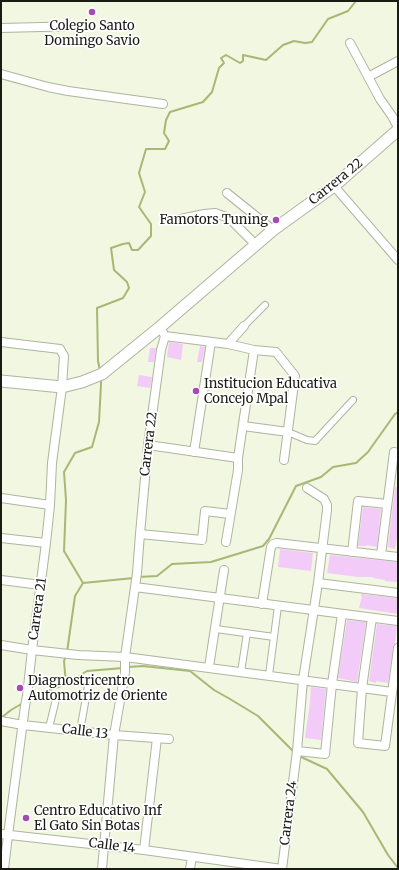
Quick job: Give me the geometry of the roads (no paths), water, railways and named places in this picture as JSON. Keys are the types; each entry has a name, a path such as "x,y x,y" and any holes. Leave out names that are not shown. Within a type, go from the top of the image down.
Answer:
{"main road":[{"name":"Carrera 22","path":"162,332 273,230 334,186 398,129"},
{"path":"1,380 62,387 82,382 100,375 162,332"}],"street":[{"path":"1,28 82,26"},
{"path":"350,44 398,129"},
{"path":"368,77 398,61"},
{"path":"1,74 68,91 163,104"},
{"path":"334,186 398,260"},
{"path":"228,193 273,230"},
{"path":"176,220 215,213 229,218 256,245"},
{"path":"228,344 265,305"},
{"path":"162,332 254,350 276,352 295,376 284,460"},
{"name":"Carrera 22","path":"102,869 114,735 125,669 125,657 137,573 148,445 161,350 162,332"},
{"name":"Carrera 21","path":"1,342 60,349 64,356 62,387 52,463 50,505 41,585 23,725 4,834 4,869"},
{"path":"194,452 211,342"},
{"path":"226,542 238,470 238,458 254,350"},
{"path":"243,426 288,432 307,440 315,441 353,400"},
{"path":"148,445 238,458"},
{"path":"381,555 394,452 398,453"},
{"name":"Carrera 24","path":"282,869 296,754 303,680 318,583 327,505 324,499 307,488"},
{"path":"1,498 50,505"},
{"path":"352,552 358,501 388,504"},
{"path":"140,534 202,540 205,512 230,514"},
{"path":"1,538 46,543"},
{"path":"262,604 271,547 277,542 398,557"},
{"path":"209,667 224,570"},
{"path":"1,580 41,585"},
{"path":"318,583 398,593"},
{"path":"135,585 262,604 398,621"},
{"path":"269,675 278,606"},
{"path":"296,754 325,754 332,684 342,614"},
{"path":"372,618 362,688 358,742 385,746 398,648"},
{"path":"216,628 274,637"},
{"path":"241,672 247,633"},
{"path":"1,645 58,653 125,657 209,667 392,692"},
{"path":"80,732 88,686"},
{"path":"49,728 56,699"},
{"name":"Calle 13","path":"1,721 80,732 169,739"},
{"path":"145,846 157,738"},
{"name":"Calle 14","path":"4,834 104,845 145,846 192,857 282,869"},
{"path":"190,869 192,857"}],"waterway":[{"path":"100,371 98,361 97,308 123,298 129,288 127,282 114,270 111,248 129,243 132,250 138,250 151,236 151,224 139,207 145,192 139,173 146,149 165,149 169,141 164,133 166,120 170,112 203,102 212,92 219,68 224,63 221,58 226,55 240,63 243,61 243,55 266,60 283,45 294,41 305,43 312,42 328,19 348,11 356,1"},
{"path":"83,583 64,551 66,500 64,472 75,453 92,447 99,422 101,379"},
{"path":"138,577 157,576 172,564 211,562 263,546 269,539 296,486 321,477 333,467 356,463 368,452 398,412"},
{"path":"83,583 134,578"},
{"path":"67,652 75,596 83,583"},
{"path":"66,656 64,661 66,684"},
{"path":"128,667 143,666 190,671 214,690 258,716 294,752"},
{"path":"29,700 66,684 87,671 123,668"},
{"path":"1,718 23,703"},
{"path":"299,756 327,769 363,812 388,855 398,868"}],"place":[{"name":"Colegio Santo Domingo Savio","path":"92,12"},
{"name":"Famotors Tuning","path":"276,220"},
{"name":"Institucion Educativa Concejo Mpal","path":"196,391"},
{"name":"Diagnostricentro Automotriz de Oriente","path":"20,688"},
{"name":"Centro Educativo Inf El Gato Sin Botas","path":"26,818"}]}
